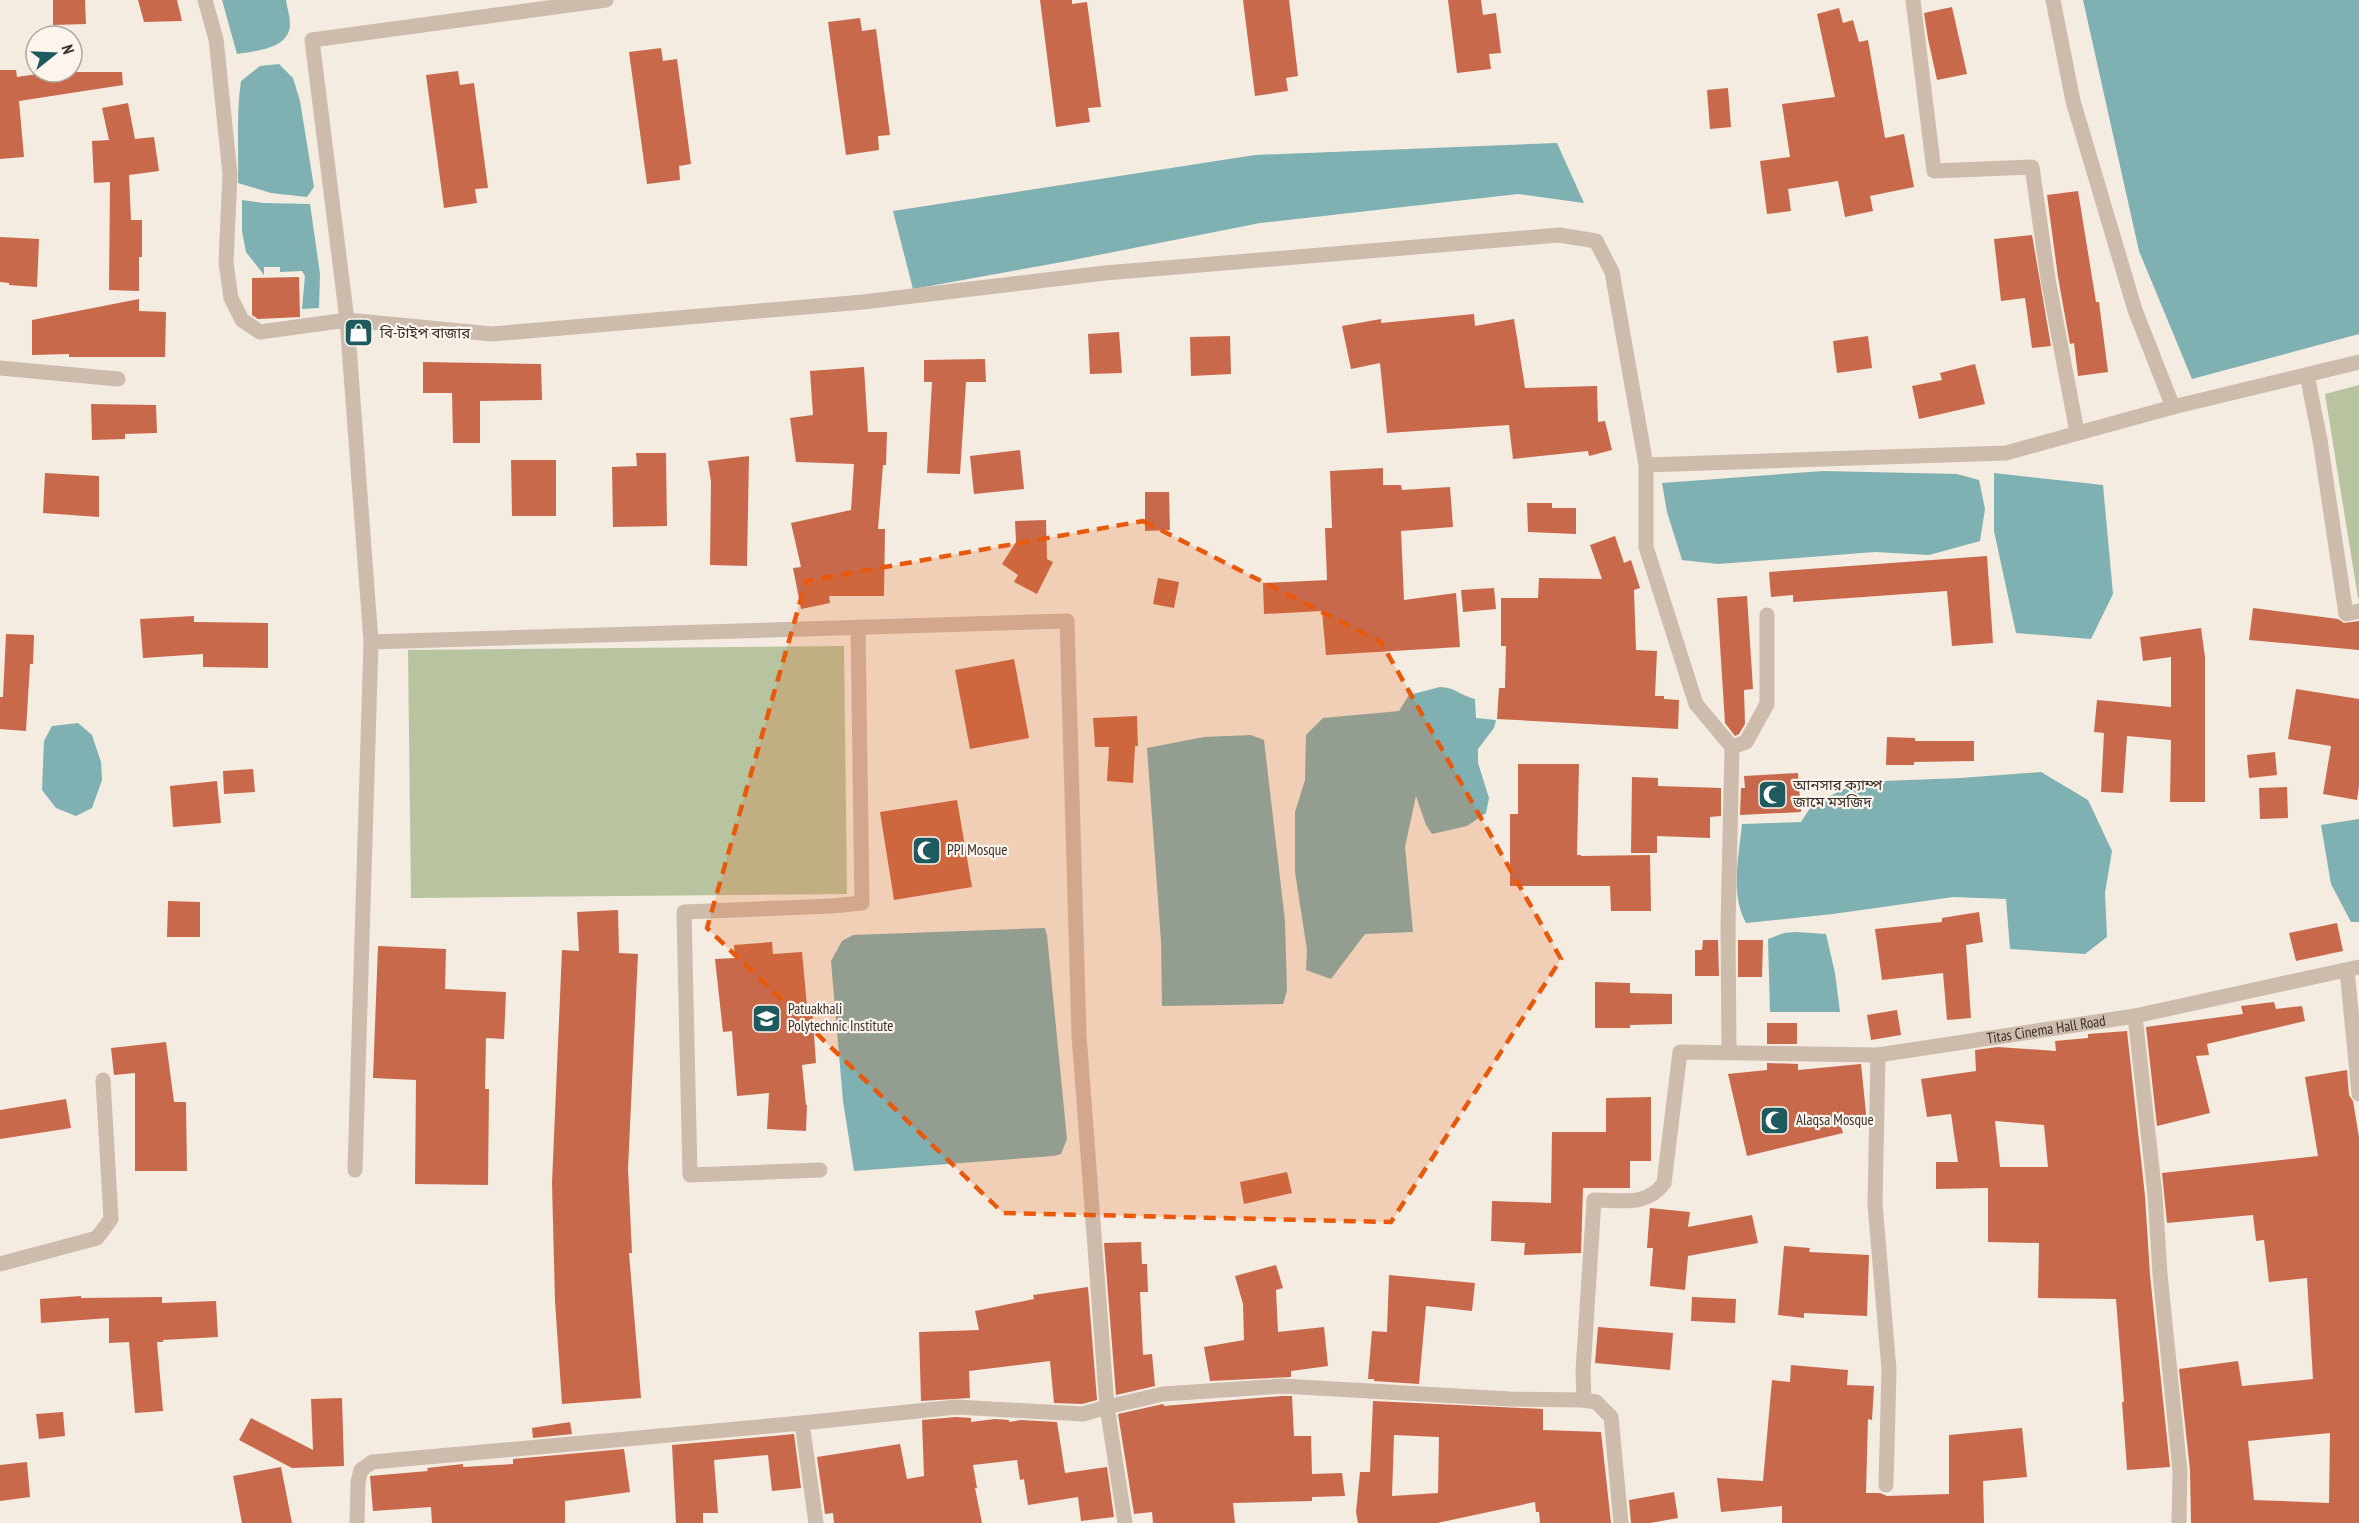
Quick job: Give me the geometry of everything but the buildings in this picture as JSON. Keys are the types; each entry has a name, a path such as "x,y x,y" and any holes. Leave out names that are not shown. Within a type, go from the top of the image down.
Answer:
{"street":[{"path":"205,0 216,39 230,174 226,263 231,298 242,320 260,332 347,320 492,334 863,302 1117,272 1559,235 1596,241 1611,272 1647,465 1647,547 1695,704 1732,747 1728,926 1729,1053"},
{"path":"355,1170 371,642 347,320 312,40 606,0"},
{"path":"1912,0 1934,171 2032,167 2048,279 2077,432"},
{"path":"2053,0 2073,101 2135,310 2173,407"},
{"path":"1647,465 2006,453 2173,407 2359,362"},
{"path":"0,368 118,379"},
{"path":"2307,375 2320,440 2346,614 2359,611"},
{"path":"1732,747 1746,742 1767,704 1767,615"},
{"path":"371,642 1067,621 1079,1035 1107,1407 1125,1523"},
{"path":"820,1170 690,1175 684,912 862,903 858,627"},
{"path":"2353,969 2359,1094"},
{"name":"Titas Cinema Hall Road","path":"1584,1400 1583,1371 1594,1200 1644,1200 1656,1194 1664,1184 1680,1052 1878,1055 2135,1016 2353,969"},
{"path":"2135,1016 2155,1195 2160,1274 2180,1471 2179,1523"},
{"path":"1878,1055 1875,1204 1889,1370 1886,1485"},
{"path":"0,1264 97,1238 111,1219 103,1080"},
{"path":"357,1523 358,1482 361,1470 372,1462 956,1407 1083,1414 1163,1394 1282,1386 1510,1400 1596,1402 1611,1417 1621,1523"},
{"path":"802,1423 816,1523"}],"highlighted area":[{"path":"1143,521 1381,642 1561,959 1391,1222 1003,1213 707,928 806,581"}],"green space":[{"path":"2359,385 2359,598 2358,598 2325,394"},
{"path":"844,646 847,894 411,898 408,650"}],"water":[{"path":"222,0 286,0 290,21 288,32 278,44 262,50 237,54"},
{"path":"2083,0 2359,0 2359,334 2192,379 2139,251"},
{"path":"279,64 293,78 300,101 314,187 307,197 271,193 238,183 238,119 241,81 260,66"},
{"path":"1557,143 1584,203 1518,194 1260,223 913,289 893,211 1255,155"},
{"path":"242,200 310,204 320,274 319,308 302,309 305,276 302,271 280,272 280,267 264,267 264,275 246,252 242,231"},
{"path":"1823,471 1957,474 1979,480 1985,509 1980,541 1929,555 1875,552 1718,564 1682,560 1667,512 1662,483"},
{"path":"1994,473 2103,485 2113,594 2091,639 2016,633 1994,531"},
{"path":"1440,687 1450,688 1475,699 1476,718 1496,720 1494,728 1478,749 1478,763 1489,798 1486,813 1467,826 1432,834 1426,825 1416,796 1405,847 1413,932 1365,934 1331,979 1306,970 1307,950 1295,872 1295,812 1305,780 1306,735 1323,718 1399,711 1409,695"},
{"path":"78,723 92,735 101,762 102,780 92,808 76,816 56,808 42,790 44,741 52,726"},
{"path":"1251,735 1264,740 1285,921 1287,991 1283,1004 1162,1006 1161,941 1147,748 1204,737"},
{"path":"2041,772 2088,800 2112,851 2105,893 2107,937 2085,954 2010,949 2006,899 1953,897 1833,914 1746,923 1738,900 1737,887 1742,824 1801,822 1812,805 1858,782"},
{"path":"2359,819 2359,922 2351,922 2331,884 2321,825"},
{"path":"1045,928 1067,1139 1061,1154 854,1171 843,1101 831,961 842,941 853,935"},
{"path":"1784,933 1826,934 1835,973 1840,1012 1770,1012 1768,939"}],"place":[{"name":"বি-টাইপ বাজার","path":"359,333"},
{"name":"আনসার ক্যাম্প জামে মসজিদ","path":"1772,794"},
{"name":"PPI Mosque","path":"926,850"},
{"name":"Patuakhali Polytechnic Institute","path":"767,1018"},
{"name":"Alaqsa Mosque","path":"1775,1120"}]}
